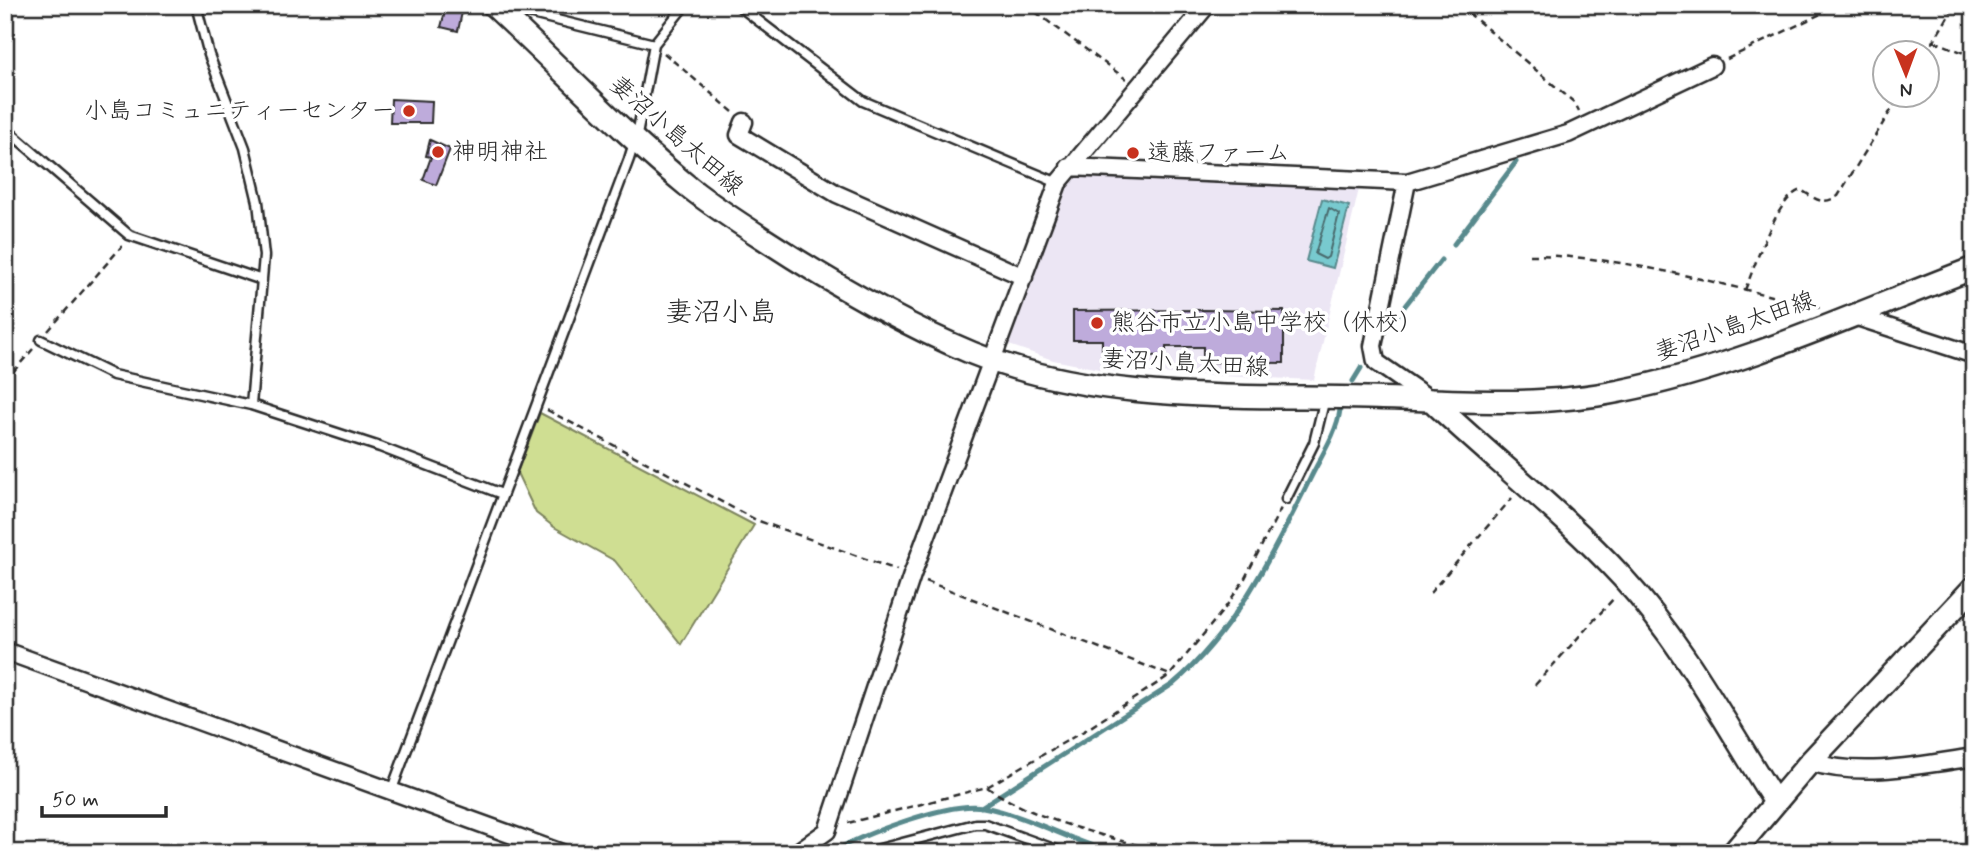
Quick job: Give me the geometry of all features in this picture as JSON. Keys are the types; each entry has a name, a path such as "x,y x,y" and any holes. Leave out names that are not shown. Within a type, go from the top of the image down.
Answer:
{"main road":[{"name":"妻沼小島太田線","path":"499,11 634,141 721,212 804,265 916,326 993,360 1067,380 1111,388 1431,400 1561,400 1620,391 1724,363 1974,268"},
{"path":"1431,400 1525,483 1627,583 1674,642 1775,802"},
{"path":"1733,853 1810,762 1974,587"}],"street":[{"path":"796,853 827,831 912,575 1058,183 1207,5"},
{"path":"1069,167 1407,182 1567,134 1713,66"},
{"path":"744,122 739,135 837,194 1024,277"},
{"path":"1407,182 1373,346 1376,362 1431,400"},
{"path":"1851,315 1974,355"},
{"path":"5,651 392,789 562,853"},
{"path":"1810,762 1831,768 1857,769 1974,757"}],"lane":[{"path":"196,5 209,55 245,148 258,202 264,256 251,405"},
{"path":"392,789 634,141 654,44 685,5"},
{"path":"738,5 863,101 1058,183"},
{"path":"499,11 520,11 654,44"},
{"path":"5,128 129,235 262,280"},
{"path":"41,340 113,375 251,405 380,447 502,494"},
{"path":"1286,499 1314,443 1325,397"},
{"path":"864,853 975,824 985,824 1065,853"}],"path":[{"path":"1026,5 1136,88"},
{"path":"1459,5 1575,103 1586,126"},
{"path":"1713,66 1826,11 1884,5"},
{"path":"1936,38 1955,5"},
{"path":"1940,43 1974,57"},
{"path":"654,44 744,122"},
{"path":"1744,291 1780,208 1791,192 1801,190 1818,202 1828,202 1838,196 1892,108"},
{"path":"5,382 129,235"},
{"path":"1530,255 1578,256 1652,268 1851,315"},
{"path":"535,404 756,520 912,575 1170,675"},
{"path":"1430,593 1525,483"},
{"path":"827,831 987,787 1089,728 1170,675 1203,638 1244,580 1286,499"},
{"path":"1535,685 1627,583"},
{"path":"987,787 1004,799 1045,815 1164,853"}],"shaded area":[{"path":"1077,177 1359,189 1314,380 1109,371 1053,360 1009,345 1064,188"}],"green space":[{"path":"540,413 754,525 681,644 615,561 554,527 536,513 517,473"}],"water":[{"path":"1322,199 1349,206 1333,268 1306,261"}],"building":[{"path":"446,8 462,12 458,31 441,27"},
{"path":"391,99 432,101 431,123 390,123"},
{"path":"430,140 450,149 436,185 423,180 431,157 426,156"},
{"path":"1073,311 1284,311 1284,363 1203,362 1203,347 1166,347 1166,356 1102,355 1102,340 1073,340"}],"waterway":[{"path":"1454,244 1516,162"},
{"path":"1385,331 1441,260"},
{"path":"1353,381 1361,368"},
{"path":"981,807 1173,684 1196,662 1252,589 1328,445 1340,410"},
{"path":"831,853 862,837 905,821 949,809 968,807 983,807 1016,816 1114,853"}],"place":[{"name":"小島コミュニティーセンター","path":"409,111"},
{"name":"神明神社","path":"438,152"},
{"name":"遠藤ファーム","path":"1133,153"},
{"name":"熊谷市立小島中学校（休校）","path":"1097,323"}],"district":[{"name":"妻沼小島","path":"721,313"}]}
